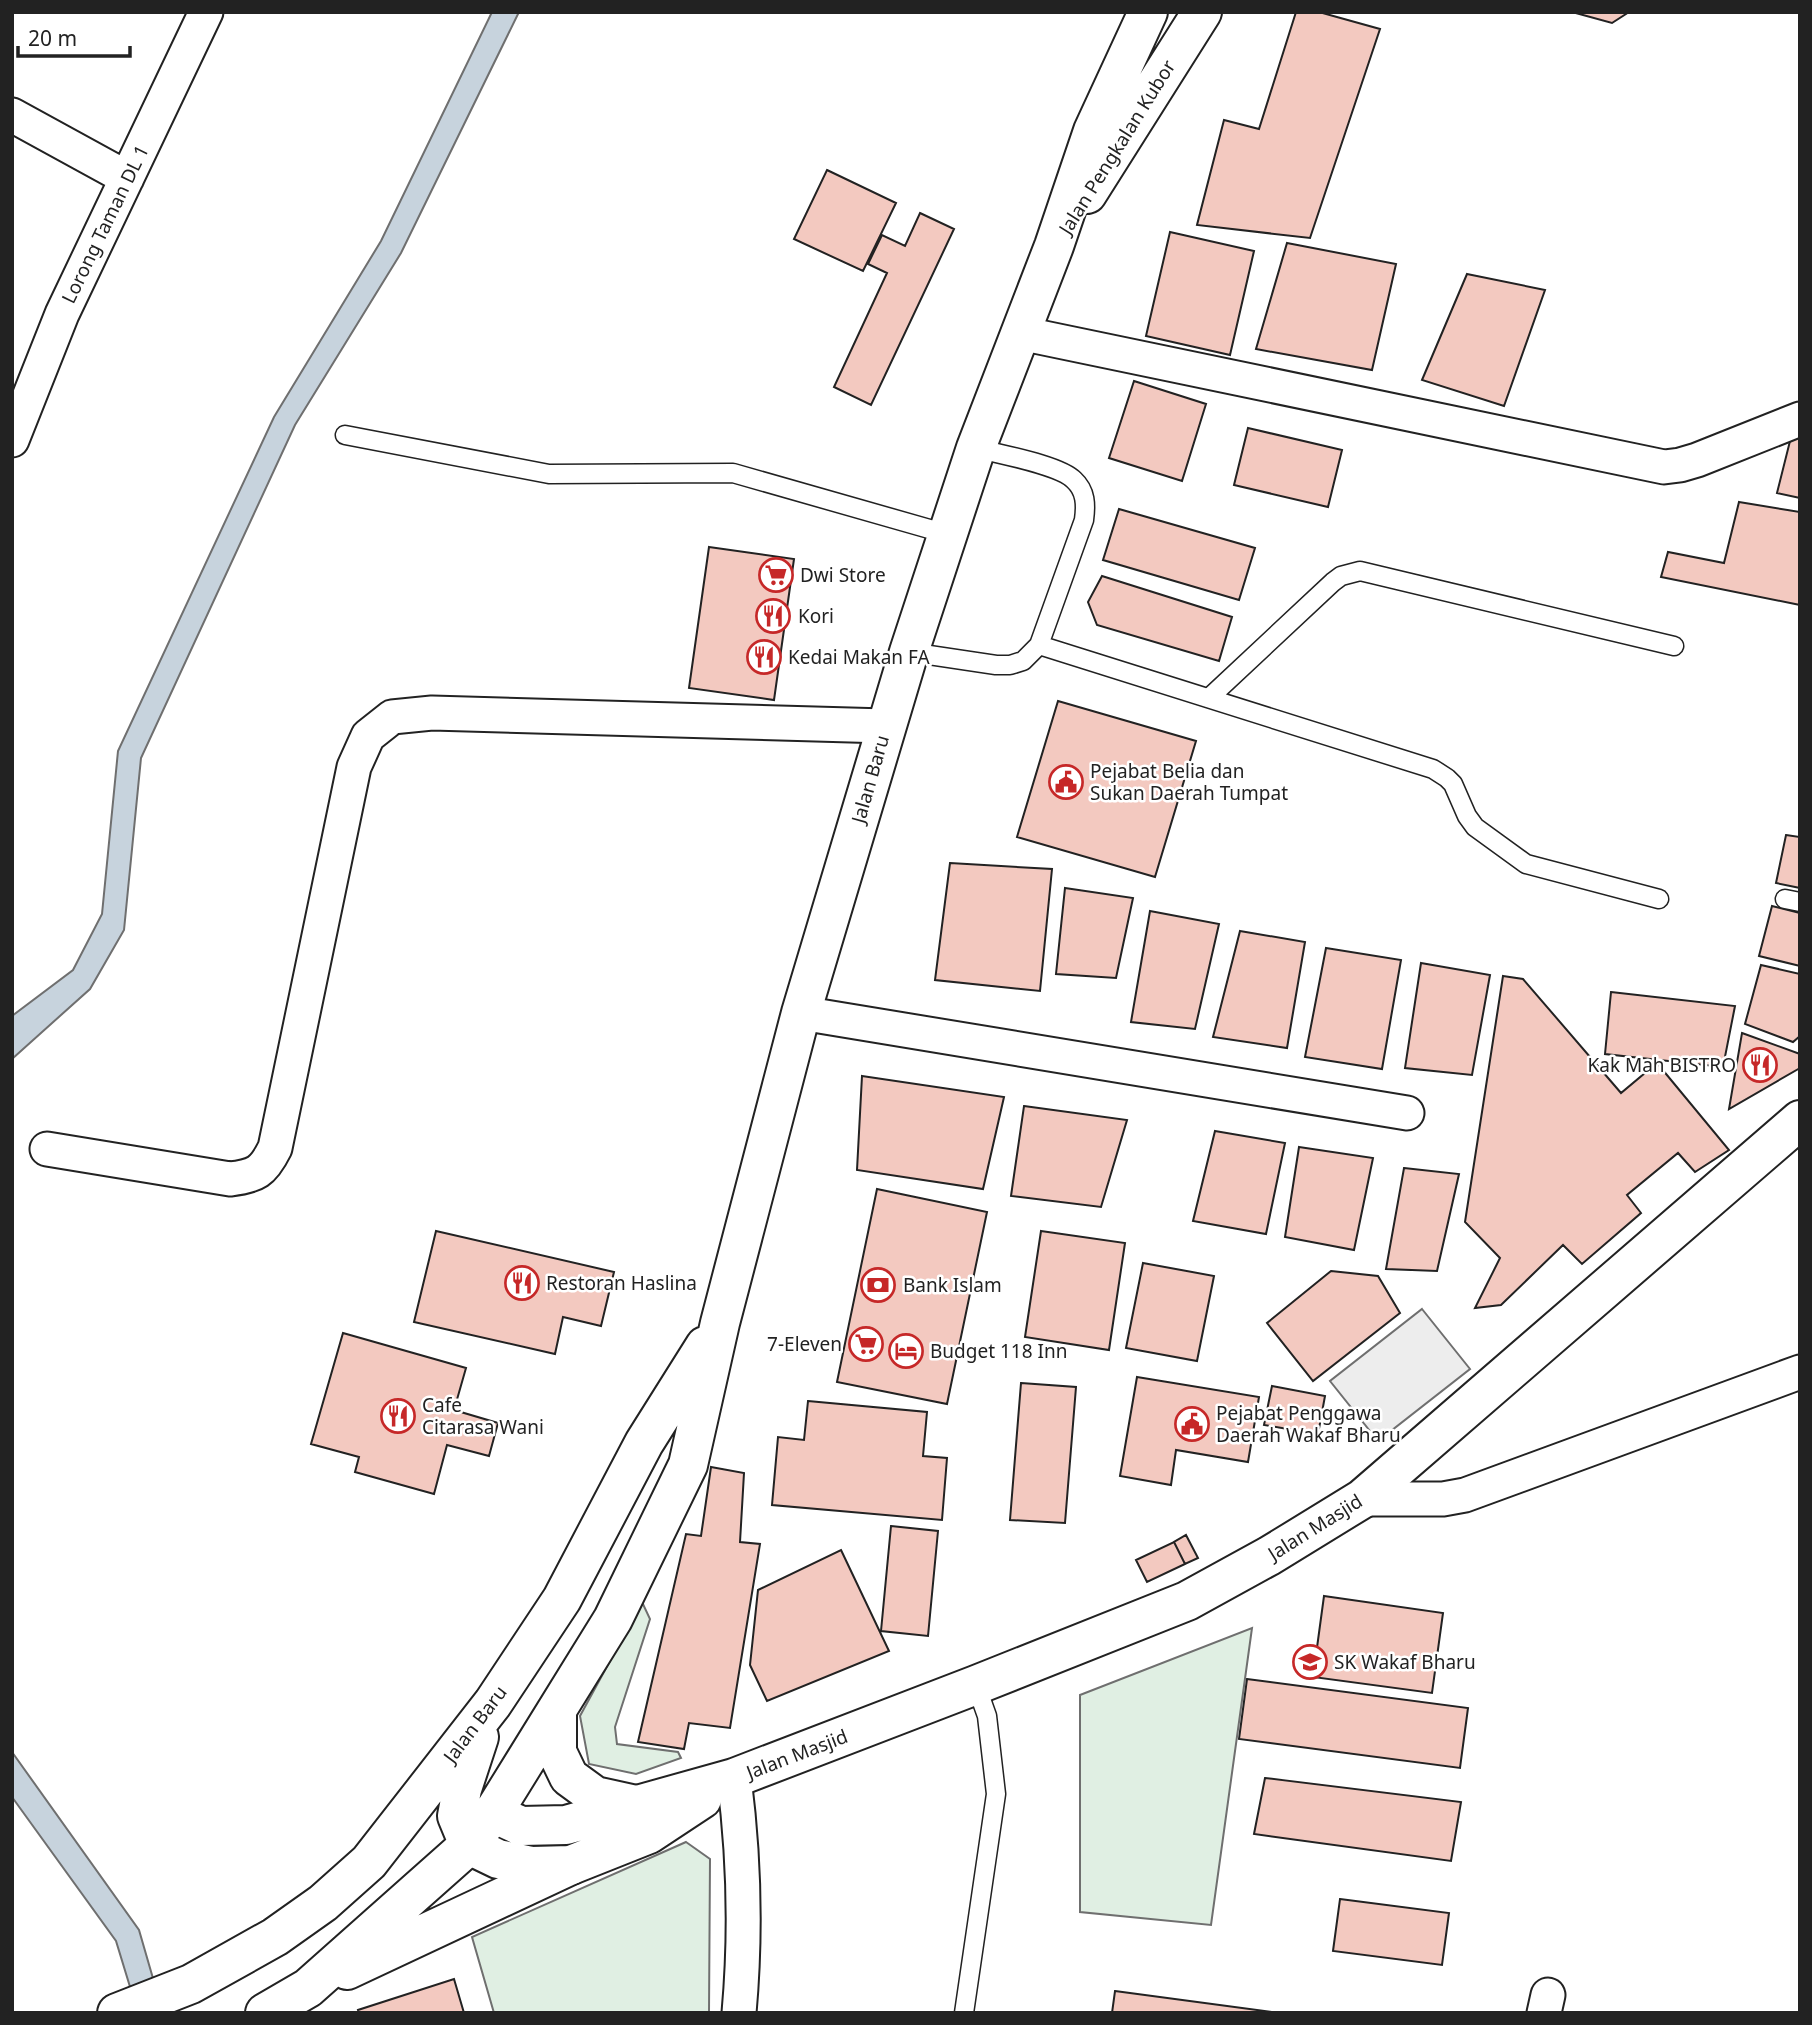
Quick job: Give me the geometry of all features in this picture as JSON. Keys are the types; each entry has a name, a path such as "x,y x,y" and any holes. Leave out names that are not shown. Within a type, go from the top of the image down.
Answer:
{"main road":[{"name":"Jalan Pengkalan Kubor","path":"1054,246 1093,131 1148,12"},
{"name":"Jalan Pengkalan Kubor","path":"1054,246 1202,12"},
{"name":"Jalan Baru","path":"265,2013 308,1988 473,1825 557,1713 613,1619 688,1465 720,1323 801,1013 886,726 976,448 1054,246"},
{"name":"Jalan Masjid","path":"473,1825 566,1825 734,1778 1187,1601 1269,1556 1362,1499 1800,1120"},
{"name":"Jalan Baru","path":"117,2013 191,1984 275,1937 324,1903 369,1862 493,1703 562,1599 644,1443 720,1323"},
{"path":"369,1862 430,1826 473,1825 462,1788 493,1703"},
{"path":"557,1713 557,1752 569,1777 595,1796 636,1805"},
{"name":"Jalan Masjid","path":"473,1825 498,1859 533,1866 570,1865 649,1834 734,1778"},
{"path":"308,1988 570,1865"}],"street":[{"name":"Lorong Taman DL 1","path":"12,440 62,314 206,12"},
{"path":"12,115 127,178"},
{"path":"1020,332 1664,467 1697,460 1800,419"},
{"path":"47,1149 230,1179 250,1177 266,1166 275,1148 354,767 368,736 392,717 432,713 886,726"},
{"path":"801,1013 1407,1114"},
{"path":"1362,1499 1443,1499 1465,1495 1800,1372"},
{"path":"734,1778 739,1818 744,1957 739,2013"}],"lane":[{"path":"345,435 549,474 733,473 947,534"},
{"path":"909,652 996,665 1010,666 1023,661 1039,645 1084,520 1086,505 1082,490 1073,478 1059,470 976,448"},
{"path":"1209,698 1333,582 1341,576 1360,571 1674,646"},
{"path":"1039,645 1433,769 1453,784 1467,816 1475,827 1526,864 1658,899"},
{"path":"964,2013 996,1794 987,1716 976,1685"}],"green space":[{"path":"642,1602 650,1619 615,1727 617,1744 678,1752 681,1758 636,1774 589,1764 580,1716"},
{"path":"1252,1628 1211,1925 1080,1912 1080,1695"},
{"path":"686,1842 710,1859 709,2013 494,2013 472,1937"}],"shaded area":[{"path":"492,12 519,12 401,253 295,425 141,758 124,930 90,989 12,1059 12,1016 73,970 102,914 118,751 274,417 381,241"},
{"path":"1422,1309 1470,1369 1378,1441 1330,1381"},
{"path":"12,1752 139,1930 163,2013 138,2013 116,1941 12,1797"}],"building":[{"path":"1296,12 1319,12 1380,29 1310,238 1197,225 1224,120 1259,129"},
{"path":"1572,12 1629,12 1612,23"},
{"path":"827,170 896,203 863,271 794,239"},
{"path":"920,213 954,229 871,405 834,387 887,273 868,264 882,235 905,246"},
{"path":"1170,232 1254,251 1230,355 1146,336"},
{"path":"1287,243 1396,264 1372,370 1256,349"},
{"path":"1467,274 1545,290 1504,406 1422,380"},
{"path":"1134,381 1206,404 1182,481 1109,458"},
{"path":"1248,428 1342,450 1328,507 1234,485"},
{"path":"1792,433 1800,434 1800,498 1777,493"},
{"path":"1739,502 1800,512 1800,605 1661,577 1668,552 1724,563"},
{"path":"1119,509 1255,548 1239,600 1103,560"},
{"path":"709,547 794,559 774,700 689,688"},
{"path":"1102,576 1232,617 1219,661 1097,625 1088,602"},
{"path":"1058,701 1196,741 1155,877 1017,837"},
{"path":"1786,835 1800,837 1800,888 1776,883"},
{"path":"950,863 1052,869 1040,991 935,980"},
{"path":"1065,888 1133,898 1116,978 1056,974"},
{"path":"1772,906 1800,913 1800,966 1759,956"},
{"path":"1150,911 1219,924 1195,1029 1131,1022"},
{"path":"1240,931 1305,942 1287,1048 1213,1037"},
{"path":"1326,948 1401,960 1382,1069 1305,1057"},
{"path":"1421,963 1490,975 1472,1075 1405,1068"},
{"path":"1761,965 1800,974 1800,1036 1793,1042 1745,1024"},
{"path":"1503,976 1523,979 1621,1093 1657,1063 1729,1150 1695,1172 1678,1153 1627,1195 1641,1213 1582,1264 1563,1245 1501,1305 1475,1308 1500,1258 1465,1222"},
{"path":"1611,992 1735,1006 1723,1067 1605,1054"},
{"path":"1742,1033 1800,1054 1800,1068 1729,1109"},
{"path":"862,1076 1004,1097 983,1189 857,1170"},
{"path":"1024,1106 1127,1120 1101,1207 1011,1196"},
{"path":"1215,1131 1285,1143 1266,1234 1193,1221"},
{"path":"1299,1147 1373,1158 1354,1250 1285,1237"},
{"path":"1404,1168 1459,1174 1437,1271 1386,1269"},
{"path":"877,1189 987,1212 947,1404 837,1382"},
{"path":"436,1231 614,1272 601,1326 563,1317 555,1354 414,1322"},
{"path":"1041,1231 1125,1243 1109,1350 1025,1337"},
{"path":"1143,1263 1214,1276 1197,1361 1126,1348"},
{"path":"1331,1271 1378,1276 1400,1313 1313,1381 1267,1323"},
{"name":"Cafe Citarasa Wani","path":"343,1333 466,1368 454,1410 498,1423 489,1456 447,1445 434,1494 355,1472 359,1457 311,1444"},
{"name":"Pejabat Penggawa Daerah Wakaf Bharu","path":"1137,1377 1259,1397 1248,1462 1176,1450 1171,1485 1120,1476"},
{"path":"1021,1383 1076,1387 1065,1523 1010,1520"},
{"path":"1272,1386 1325,1396 1318,1434 1264,1425"},
{"path":"808,1401 927,1412 923,1456 947,1458 942,1520 772,1505 778,1437 804,1440"},
{"path":"711,1467 744,1473 740,1542 760,1544 730,1728 689,1723 684,1749 638,1742 686,1534 701,1536"},
{"path":"891,1526 938,1531 928,1636 881,1631"},
{"path":"1186,1535 1198,1558 1185,1564 1174,1542"},
{"path":"1174,1542 1185,1564 1147,1582 1136,1560"},
{"path":"841,1550 889,1651 767,1701 750,1665 758,1590"},
{"path":"1324,1596 1443,1613 1432,1693 1313,1677"},
{"path":"1247,1679 1468,1708 1460,1768 1239,1739"},
{"path":"1265,1778 1461,1802 1451,1861 1254,1834"},
{"path":"1340,1899 1449,1913 1442,1965 1333,1951"},
{"path":"454,1979 464,2013 359,2013 358,2010"},
{"path":"1115,1991 1279,2013 1112,2013"}],"place":[{"name":"Dwi Store","path":"776,575"},
{"name":"Kori","path":"773,616"},
{"name":"Kedai Makan FA","path":"764,657"},
{"name":"Pejabat Belia dan Sukan Daerah Tumpat","path":"1066,782"},
{"name":"Kak Mah BISTRO","path":"1760,1065"},
{"name":"Restoran Haslina","path":"522,1283"},
{"name":"Bank Islam","path":"878,1285"},
{"name":"7-Eleven","path":"866,1344"},
{"name":"Budget 118 Inn","path":"906,1351"},
{"name":"Cafe Citarasa Wani","path":"398,1416"},
{"name":"Pejabat Penggawa Daerah Wakaf Bharu","path":"1192,1424"},
{"name":"SK Wakaf Bharu","path":"1310,1662"}]}
